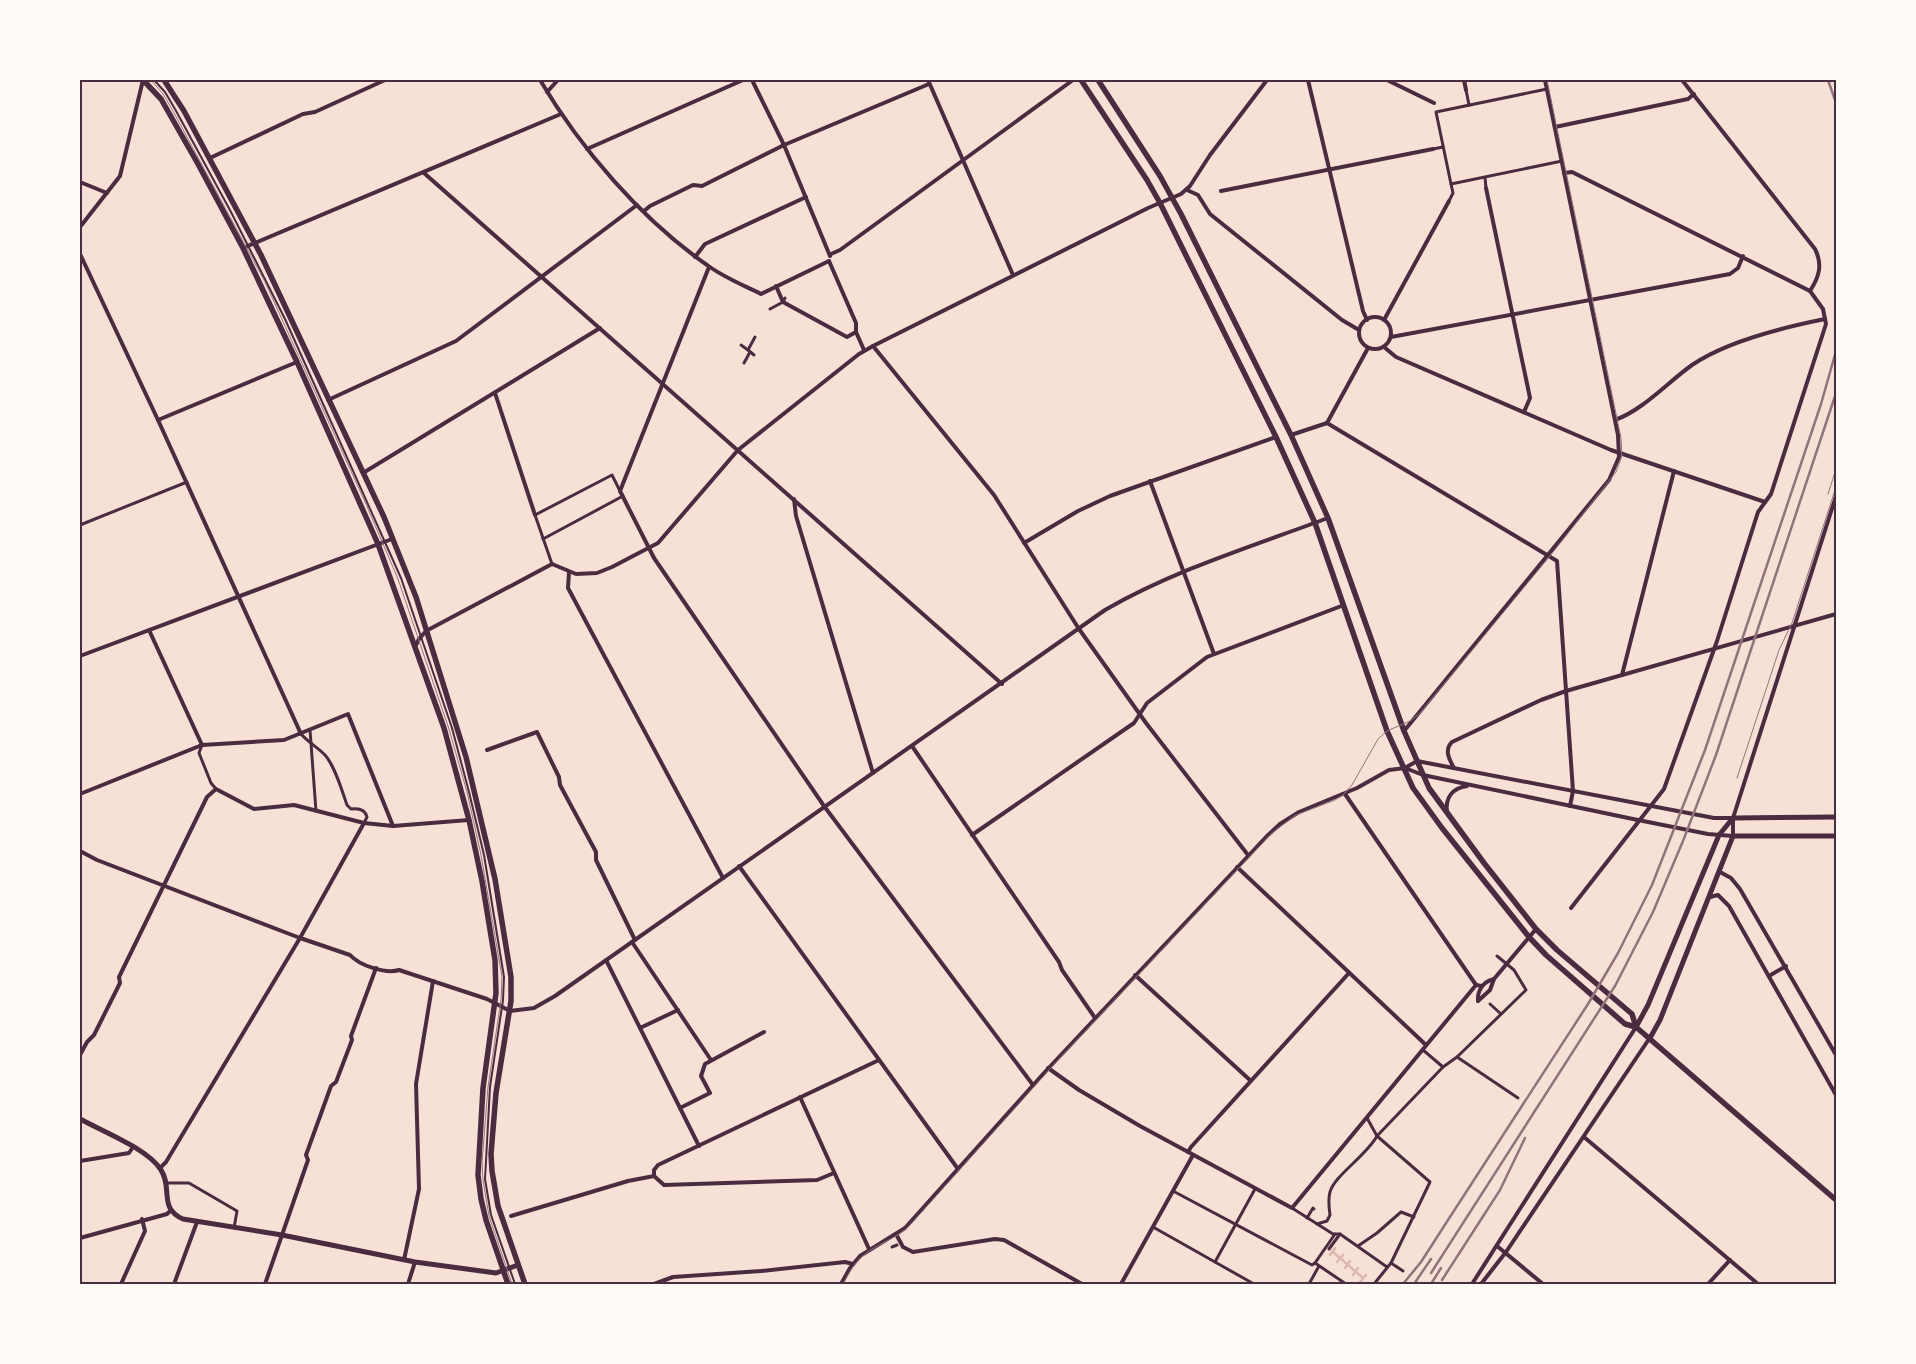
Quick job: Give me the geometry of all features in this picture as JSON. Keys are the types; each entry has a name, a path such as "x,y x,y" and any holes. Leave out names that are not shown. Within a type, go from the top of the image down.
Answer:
{"main road":[{"path":"143,80 157,93 249,246 328,400 392,539 413,590 466,757 482,817 508,956 511,984 510,1011 496,1094 491,1154 493,1176 498,1206 525,1284"},
{"path":"164,80 179,102 210,158 378,544 444,728 469,820 495,960 495,1003 483,1088 478,1175 486,1220 506,1269 508,1284"},
{"path":"1081,80 1160,203 1276,437 1315,523 1388,731 1413,788 1422,802 1529,937 1546,955 1625,1024 1636,1027 1650,1038 1836,1200"},
{"path":"1098,80 1172,198 1291,435 1328,518 1404,730 1430,788 1450,818 1536,929 1557,950 1632,1014 1636,1027"}],"street":[{"path":"80,227 120,176 143,80"},
{"path":"210,158 303,114 315,112 385,80"},
{"path":"540,80 561,114 587,149 637,205 695,257 709,267 761,294 829,261"},
{"path":"547,92 558,80"},
{"path":"587,149 743,80"},
{"path":"752,80 784,145 831,254 829,261 856,323 856,332 864,350"},
{"path":"831,254 840,250 1073,80"},
{"path":"495,393 552,564 569,572 590,574 604,571 658,543 738,450 864,350 1187,190 1210,155 1267,80"},
{"path":"1308,80 1363,311 1367,320"},
{"path":"1384,320 1453,193 1434,103 1387,80"},
{"path":"1464,80 1470,105"},
{"path":"1404,730 1609,480 1616,467 1620,453 1615,420 1545,80"},
{"path":"1682,80 1815,249 1819,257 1820,271 1810,291"},
{"path":"644,211 650,206 693,185 702,186 784,145 928,82 1013,275"},
{"path":"1436,112 1547,89"},
{"path":"1555,127 1688,99 1694,94"},
{"path":"249,246 561,114"},
{"path":"1221,191 1443,147"},
{"path":"1451,184 1562,161"},
{"path":"1564,173 1572,172 1810,291 1820,302 1825,319 1825,330 1771,494 1758,512 1714,649 1664,789 1571,908"},
{"path":"424,173 1002,684"},
{"path":"1484,178 1530,398 1524,412"},
{"path":"80,182 107,193"},
{"path":"1187,190 1198,196 1210,214 1342,320 1359,330"},
{"path":"695,257 705,244 806,197"},
{"path":"328,400 456,341 637,205"},
{"path":"80,254 240,597 301,734 326,756 351,809 359,808 367,817 300,938 166,1162 160,1168"},
{"path":"1391,337 1730,274 1738,268 1743,256"},
{"path":"620,491 709,267"},
{"path":"776,286 784,300 847,337 856,332"},
{"path":"770,309 784,300"},
{"path":"1375,317 1384,320 1390,327 1391,337 1384,347 1379,349 1368,348 1360,340 1359,330 1367,320 1375,317"},
{"path":"1615,420 1630,412 1693,364 1709,356 1733,345 1793,325 1825,319"},
{"path":"362,473 600,328"},
{"path":"744,363 755,337"},
{"path":"741,345 754,355"},
{"path":"873,346 994,496 1078,629 1248,855"},
{"path":"1384,347 1396,356 1620,453 1765,502"},
{"path":"1291,435 1327,422 1368,348"},
{"path":"158,420 298,362"},
{"path":"1327,422 1556,560 1572,791 1570,806"},
{"path":"1024,543 1110,496 1276,437"},
{"path":"1622,675 1674,471"},
{"path":"536,514 612,475 659,566 824,806 1034,1085"},
{"path":"1150,481 1214,654"},
{"path":"80,525 187,482"},
{"path":"543,538 623,496"},
{"path":"1481,1284 1506,1252 1584,1137 1660,1020 1733,836 1733,818 1836,496"},
{"path":"794,499 798,524 872,773"},
{"path":"80,851 97,860 300,938 350,955 355,960 376,968 389,972 399,970 495,1003 510,1011 534,1008 606,960 824,806 1122,600 1184,572 1328,518"},
{"path":"80,656 392,539"},
{"path":"415,647 426,631 552,564"},
{"path":"569,572 568,588 723,878"},
{"path":"972,835 1134,723 1147,703 1207,658 1344,606"},
{"path":"1454,768 1447,752 1452,742 1541,700 1566,691 1836,614"},
{"path":"149,630 202,745 199,753 211,783 216,789 254,809 294,805 364,823 393,826 469,820"},
{"path":"80,794 202,745 284,740 348,714 393,826"},
{"path":"310,730 316,811"},
{"path":"486,750 537,732 559,777 560,785 596,852 596,860 633,941 711,1060"},
{"path":"912,746 1095,1018"},
{"path":"841,1284 853,1264 868,1249 905,1228 1048,1068 1248,855 1274,829 1290,817 1320,802 1344,794 1389,770 1405,768 1417,762 1714,818 1836,817"},
{"path":"1405,768 1423,775 1470,786 1719,835 1836,836"},
{"path":"1450,818 1446,805 1447,798 1455,789 1470,786"},
{"path":"80,1055 86,1042 94,1035 120,983 119,977 207,797 216,789"},
{"path":"1344,794 1476,985 1482,986"},
{"path":"1472,1284 1636,1027 1648,1005 1719,835 1733,818"},
{"path":"739,866 958,1169"},
{"path":"1238,867 1426,1045"},
{"path":"1720,872 1731,878 1740,889 1836,1055"},
{"path":"1710,897 1718,895 1729,906 1836,1095"},
{"path":"1494,979 1487,980 1482,986 1478,994 1478,1000 1490,990 1494,979 1536,929"},
{"path":"1318,1224 1327,1221 1330,1215 1329,1192 1334,1184 1372,1146 1377,1136 1443,1067 1457,1057 1526,990 1514,970 1497,956"},
{"path":"606,960 699,1146"},
{"path":"1769,976 1786,966"},
{"path":"265,1284 308,1160 306,1155 331,1086 336,1082 349,1049 352,1040 351,1036 376,968"},
{"path":"1188,1152 1191,1146 1349,973"},
{"path":"1135,975 1251,1081"},
{"path":"404,1260 419,1189 416,1084 433,982"},
{"path":"1292,1208 1476,985"},
{"path":"1490,1004 1502,1014"},
{"path":"640,1028 678,1010"},
{"path":"680,1108 710,1093 701,1076 705,1064 764,1032"},
{"path":"1423,1050 1443,1067"},
{"path":"1457,1057 1518,1098"},
{"path":"834,1173 817,1180 664,1185 654,1176 654,1170 658,1165 879,1060"},
{"path":"1048,1068 1079,1090 1256,1190 1292,1208 1332,1234 1338,1234 1388,1267"},
{"path":"800,1097 868,1249"},
{"path":"1367,1118 1377,1136 1430,1182 1391,1263 1374,1284"},
{"path":"80,1119 146,1154 160,1168 166,1183 167,1200 171,1210 183,1219 282,1235 415,1262 496,1273 518,1265"},
{"path":"1584,1137 1758,1284"},
{"path":"80,1161 130,1153 133,1147"},
{"path":"1121,1284 1193,1155"},
{"path":"511,1216 654,1176"},
{"path":"166,1183 189,1184 237,1211 234,1228"},
{"path":"1215,1262 1256,1190"},
{"path":"1173,1191 1312,1265 1338,1234"},
{"path":"1308,1218 1314,1209"},
{"path":"80,1238 142,1219 167,1214 171,1210"},
{"path":"1358,1246 1377,1234 1402,1212 1414,1217"},
{"path":"121,1284 145,1231 142,1219"},
{"path":"174,1284 196,1222"},
{"path":"1153,1227 1254,1284"},
{"path":"896,1234 902,1247 913,1252 995,1239 1004,1240 1082,1284"},
{"path":"1329,1249 1338,1234"},
{"path":"892,1247 897,1245"},
{"path":"1497,1246 1543,1284"},
{"path":"1708,1284 1730,1260"},
{"path":"408,1284 415,1262"},
{"path":"654,1284 673,1277 761,1271 845,1262 853,1264"},
{"path":"1315,1263 1346,1284"},
{"path":"1391,1263 1403,1271"},
{"path":"1309,1284 1319,1266"}],"lane":[{"path":"154,80 176,110 249,246 293,336 401,578 454,736 479,832 504,977 502,1007 490,1087 485,1172 491,1216 506,1269 515,1284"},
{"path":"418,630 426,631"}],"waterway":[{"path":"1330,1255 1335,1248"},
{"path":"1332,1251 1363,1278"},
{"path":"1337,1262 1343,1255"},
{"path":"1345,1268 1350,1261"},
{"path":"1353,1275 1358,1268"},
{"path":"1360,1282 1366,1275"}],"tram line":[{"path":"151,80 163,94 173,111 265,282 398,579 449,729 467,792 481,855 502,977 501,1000 488,1087 482,1163 489,1216 512,1284"},
{"path":"843,1284 860,1258 910,1225 1059,1059 1272,833 1296,815 1343,795 1352,785 1378,739 1387,731 1410,721 1420,713 1550,556 1616,472 1622,456 1621,438 1547,80"},
{"path":"1828,494 1836,469"},
{"path":"1737,778 1779,650 1792,623 1836,487"}],"railway":[{"path":"1828,80 1836,103"},
{"path":"1403,1284 1421,1262 1588,1004 1618,953 1652,885 1705,750 1821,404 1836,351"},
{"path":"1431,1273 1615,986 1653,912 1716,755 1836,393"},
{"path":"1442,1280 1500,1190 1525,1138"},
{"path":"1414,1284 1431,1259"},
{"path":"1431,1284 1441,1268"}]}
